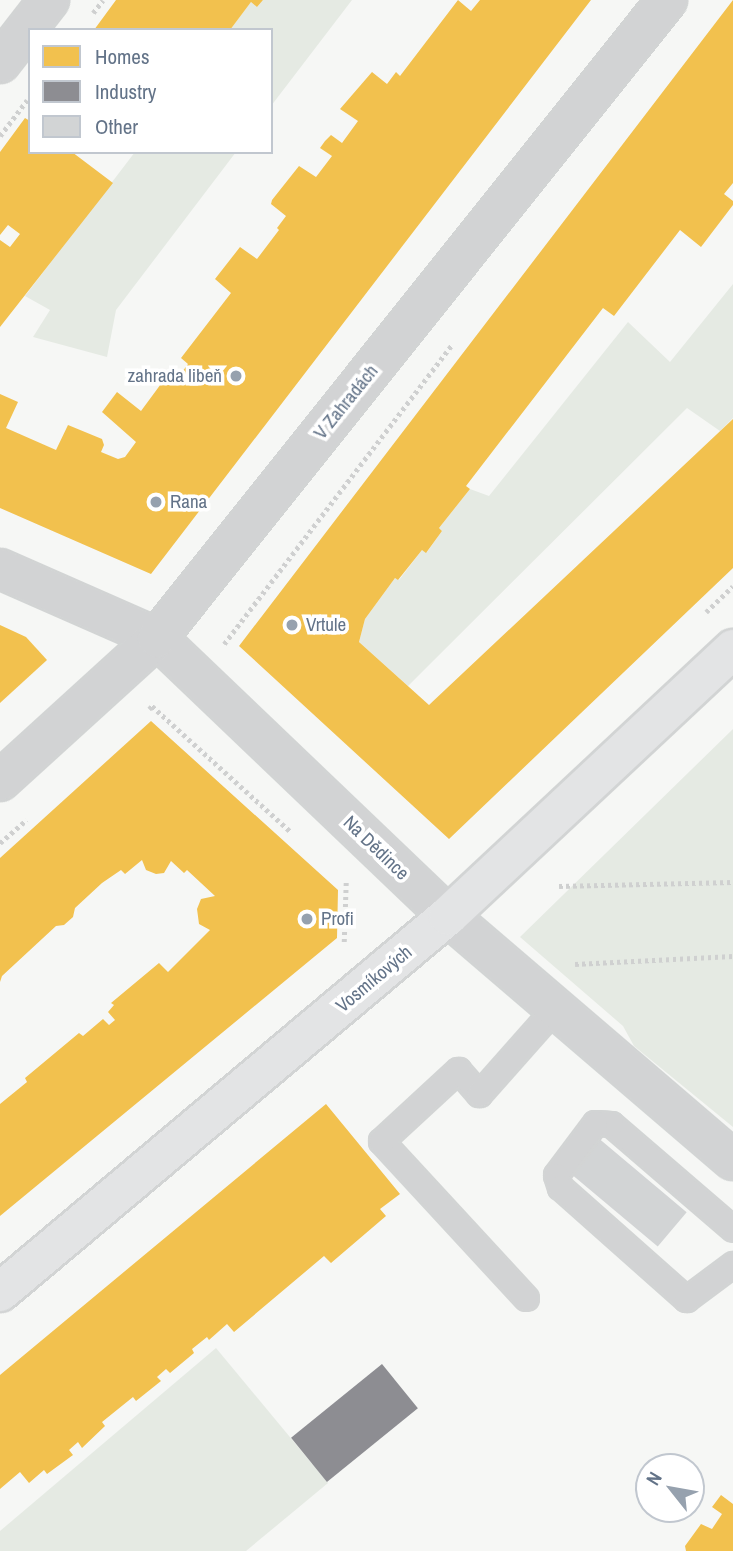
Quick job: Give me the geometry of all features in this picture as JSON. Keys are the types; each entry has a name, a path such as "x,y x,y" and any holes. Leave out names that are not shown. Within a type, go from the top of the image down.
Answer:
{"main road":[{"name":"Vosmíkových","path":"0,1292 448,916 733,649"}],"street":[{"path":"0,63 49,0"},
{"name":"V Zahradách","path":"0,782 157,638 667,0"},
{"name":"Na Dědince","path":"0,569 157,638 448,916 733,1160"}],"lane":[{"path":"526,1298 381,1141 458,1070 480,1094 555,1008"},
{"path":"733,1229 611,1124 595,1124 556,1175 560,1187 686,1299 733,1264"}],"path":[{"path":"0,135 28,99"},
{"path":"702,615 733,586"},
{"path":"152,706 297,838"},
{"path":"338,875 348,884 346,940"},
{"path":"559,886 733,882"},
{"path":"336,948 355,932"},
{"path":"567,965 733,956"}],"shaded area":[{"path":"263,0 352,0 273,103 273,28 232,28 251,2 257,7"},
{"path":"133,154 234,154 116,310 107,357 33,337 50,310 25,296"},
{"path":"733,284 733,418 720,431 687,408 408,686 359,642 365,619 395,578 399,580 422,550 427,552 442,531 439,528 470,489 489,496 628,322 670,362"},
{"path":"733,729 733,1127 634,1046 623,1026 520,937"},
{"path":"216,1348 328,1483 246,1551 0,1551 0,1531"}],"building: Homes":[{"path":"116,0 263,0 257,7 251,2 232,28 95,28"},
{"path":"458,0 471,11 480,0 591,0 151,574 0,508 0,394 18,402 6,428 56,450 68,425 102,439 104,445 101,452 118,459 125,457 136,442 102,412 117,392 141,411 169,373 177,379 188,364 181,358 231,293 215,279 240,247 257,259 279,230 277,228 286,216 271,204 272,200 299,166 316,177 332,156 320,148 325,141 331,135 342,143 358,121 340,109 372,72 387,84 396,72 400,76"},
{"path":"733,0 733,183 724,194 733,201 733,205 701,247 680,230 614,316 603,308 466,486 470,489 439,528 442,531 426,553 422,550 398,580 395,578 365,619 359,642 429,705 733,419 733,568 449,839 239,646"},
{"path":"25,118 28,120 28,154 75,154 113,183 0,327 0,240 10,247 20,234 8,225 0,235 0,152"},
{"path":"0,625 26,637 47,660 0,703"},
{"path":"151,721 338,890 337,938 0,1216 0,1104 27,1082 25,1078 79,1033 83,1036 103,1019 109,1025 115,1020 108,1012 114,1005 111,1003 159,963 168,972 210,930 199,924 197,909 201,899 215,896 187,870 184,873 171,861 164,873 156,874 146,870 142,860 125,874 121,870 102,883 75,908 73,917 64,925 56,926 2,976 0,982 0,858"},
{"path":"326,1104 400,1194 380,1209 386,1216 331,1263 324,1256 234,1332 227,1324 209,1340 207,1337 192,1349 194,1353 170,1373 166,1369 157,1377 161,1381 136,1401 133,1397 102,1422 105,1426 82,1448 78,1442 69,1450 73,1455 47,1474 44,1470 29,1483 20,1472 0,1489 0,1375"},
{"path":"721,1495 733,1504 733,1551 686,1551 685,1546 701,1524 712,1529 722,1514 712,1507"}],"building: Industry":[{"path":"382,1364 418,1408 327,1482 291,1438"}],"building: Other":[{"path":"584,1126 687,1212 658,1247 555,1160"}],"place":[{"name":"zahrada libeň","path":"236,376"},
{"name":"Rana","path":"156,502"},
{"name":"Vrtule","path":"292,625"},
{"name":"Profi","path":"307,919"}]}
